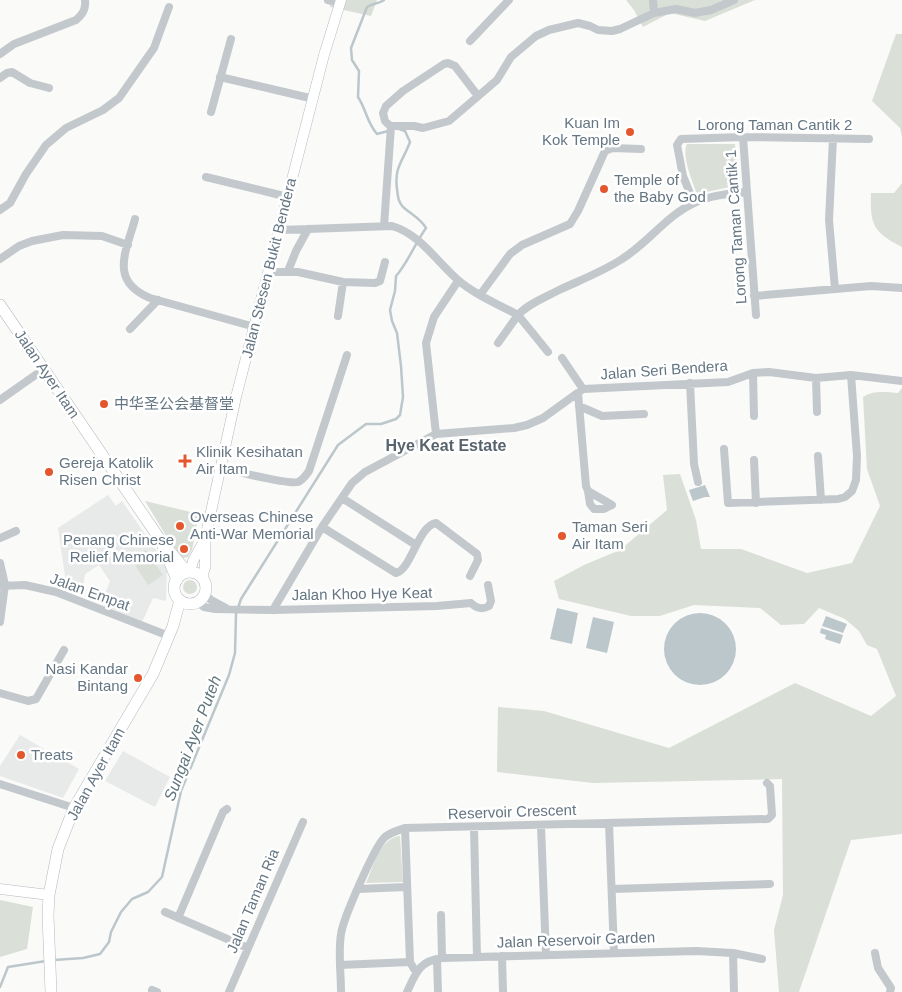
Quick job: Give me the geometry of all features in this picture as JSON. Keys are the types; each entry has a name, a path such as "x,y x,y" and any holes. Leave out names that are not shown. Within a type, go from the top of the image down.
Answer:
{"main road":[{"name":"Jalan Ayer Itam","path":"0,305 160,541 189,572"},
{"name":"Jalan Ayer Itam","path":"160,541 177,580"},
{"path":"189,572 202,577 206,585 193,600 175,593 177,580 183,574 189,572"},
{"name":"Jalan Ayer Itam","path":"50,992 48,951 49,895 58,849 74,808 141,696 157,665 171,631 193,600"}],"street":[{"path":"0,54 14,44 76,20 85,10 85,0"},
{"path":"328,0 340,2"},
{"path":"470,41 509,0"},
{"path":"653,0 654,13"},
{"path":"478,96 455,66 448,63 404,91 386,106 383,117 391,127 414,126 423,128 449,121 497,80 511,57 536,36 572,23 585,24 598,30 620,30 654,13 676,9 695,13 711,10 734,0"},
{"name":"Jalan Stesen Bukit Bendera","path":"202,577 205,568 205,539 236,398 324,55 340,2"},
{"path":"0,210 10,203 26,174 46,145 66,128 103,110 119,98 154,48 169,7"},
{"path":"211,112 231,38"},
{"path":"0,78 7,72 12,72 30,83 49,88"},
{"path":"220,77 314,99"},
{"path":"384,226 391,127"},
{"name":"Lorong Taman Cantik 1","path":"744,137 746,192 756,314"},
{"name":"Lorong Taman Cantik 2","path":"694,203 681,168 677,145 681,138 869,139"},
{"path":"833,138 829,220 835,289"},
{"path":"480,295 510,254 522,244 570,224 578,212 605,151 612,148 641,149"},
{"path":"206,177 288,196"},
{"path":"498,342 518,315 527,307 622,259 677,214 694,203 707,198 746,192"},
{"path":"135,219 124,262 124,275 137,292 158,300 255,327"},
{"path":"280,230 384,226 399,228 421,243 458,281 518,315 548,352"},
{"path":"288,271 308,229"},
{"path":"0,258 32,241 63,235 102,236 128,245"},
{"path":"269,272 288,271 343,282 378,283 385,262"},
{"path":"436,434 426,343 434,317 458,281"},
{"path":"338,316 343,282"},
{"path":"754,296 883,286 902,288"},
{"path":"130,329 158,300"},
{"path":"221,468 285,481 297,482 303,479 309,471 347,355"},
{"path":"562,358 580,391 579,406 588,491"},
{"path":"0,400 44,370"},
{"path":"753,373 754,416"},
{"name":"Jalan Seri Bendera","path":"580,391 728,382 753,373 781,373 816,378 851,375 902,381"},
{"path":"724,449 728,503 821,500 845,497 855,486 857,456 851,375"},
{"path":"816,378 817,412"},
{"path":"690,383 694,464 698,482"},
{"path":"273,610 322,526 352,483 365,472 436,434 496,430 527,425 543,418 580,391"},
{"path":"579,406 602,416 644,414"},
{"path":"818,456 821,500"},
{"path":"754,460 756,503"},
{"path":"342,498 416,545"},
{"path":"322,526 396,573 402,570 416,545 432,524 438,524 478,554 478,560 470,576"},
{"path":"0,538 16,531"},
{"name":"Jalan Stesen Bukit Bendera","path":"189,572 205,539"},
{"path":"0,563 3,585 0,622"},
{"name":"Jalan Empat","path":"3,585 25,585 56,592 171,631"},
{"name":"Jalan Khoo Hye Keat","path":"193,600 211,600 228,608 273,610 437,606 471,603 477,608 485,608 489,606 491,601 488,585"},
{"path":"0,693 28,701 36,699 64,650"},
{"name":"Reservoir Crescent","path":"341,992 340,943 343,925 379,843 393,832 405,828 474,828 768,820 772,815 770,786 768,783"},
{"path":"0,784 74,808"},
{"path":"178,918 223,812 227,808"},
{"name":"Jalan Taman Ria","path":"229,992 303,822"},
{"path":"609,823 614,953"},
{"path":"541,826 546,955"},
{"path":"405,828 410,962 414,969 417,970 406,992"},
{"path":"474,828 477,957"},
{"path":"612,889 770,884"},
{"path":"358,888 406,887"},
{"path":"0,889 49,895"},
{"path":"165,912 248,948"},
{"path":"438,992 441,915"},
{"name":"Jalan Reservoir Garden","path":"417,970 422,965 439,958 502,956 696,951 733,953 762,960"},
{"path":"733,953 734,992"},
{"path":"875,953 878,968 890,984 890,992"},
{"path":"502,956 503,992"},
{"path":"340,965 410,962"}],"shaded area":[{"path":"331,0 377,0 371,16 330,7"},
{"path":"626,0 755,0 705,21 670,13 643,27"},
{"path":"896,34 902,34 902,137 900,128 872,101"},
{"path":"687,144 735,144 738,177 734,186 697,194 686,162"},
{"path":"902,183 902,247 885,237 875,226 871,213 871,193 894,193"},
{"path":"902,388 902,834 851,840 799,992 779,992 774,930 783,895 782,779 593,783 497,772 498,707 544,711 669,748 795,683 871,716 896,696 877,649 867,645 859,631 845,619 819,608 804,624 781,625 760,608 694,605 660,616 631,616 559,599 554,581 584,565 620,550 667,510 663,475 680,474 696,520 701,549 741,549 807,573 852,563 880,506 867,469 863,397 875,392 898,393"},
{"path":"705,485 710,497 693,501 689,490"},
{"path":"108,495 116,506 122,501 161,557 167,571 166,601 153,598 142,622 101,604 110,581 99,565 85,574 82,594 67,590 58,528"},
{"path":"145,501 199,514 192,550 188,557 183,558 176,552"},
{"path":"146,550 163,575 148,585 131,559"},
{"path":"187,580 193,580 197,587 193,594 187,594 183,590 183,584"},
{"path":"557,608 578,613 572,644 550,639"},
{"path":"707,613 726,623 734,635 736,649 734,663 726,675 714,683 693,685 674,675 666,663 664,642 674,623 686,615"},
{"path":"826,616 847,624 843,633 822,626"},
{"path":"593,617 614,622 607,653 586,648"},
{"path":"821,628 843,635 840,644 825,639 826,635 820,633"},
{"path":"20,735 79,769 63,798 0,776 0,766"},
{"path":"123,751 170,777 155,807 105,781"},
{"path":"400,836 403,882 366,883 382,847 393,838"},
{"path":"0,900 33,907 27,949 0,957"}],"waterway":[{"name":"Sungai Ayer Puteh","path":"384,0 367,7 351,48 352,60 359,71 358,97 377,134 388,131"},
{"name":"Sungai Ayer Puteh","path":"54,960 83,958 100,954 109,942 111,932 121,912 132,899 148,892 162,877 181,791 229,675 235,653 236,614 241,599 338,445 366,424 381,424 396,419 400,415 403,397 401,366 397,333 390,310 395,291 396,276 426,228 403,207 398,199 397,175 410,142 405,131 399,129"},
{"name":"Sungai Ayer Puteh","path":"0,987 8,967 46,961"}],"place":[{"name":"Kuan Im Kok Temple","path":"630,132"},
{"name":"Temple of the Baby God","path":"604,189"},
{"name":"中华圣公会基督堂","path":"104,404"},
{"name":"Klinik Kesihatan Air Itam","path":"185,461"},
{"name":"Gereja Katolik Risen Christ","path":"49,472"},
{"name":"Overseas Chinese Anti-War Memorial","path":"180,526"},
{"name":"Taman Seri Air Itam","path":"562,536"},
{"name":"Penang Chinese Relief Memorial","path":"184,549"},
{"name":"Nasi Kandar Bintang","path":"138,678"},
{"name":"Treats","path":"21,755"}],"district":[{"name":"Hye Keat Estate","path":"446,445"}]}
